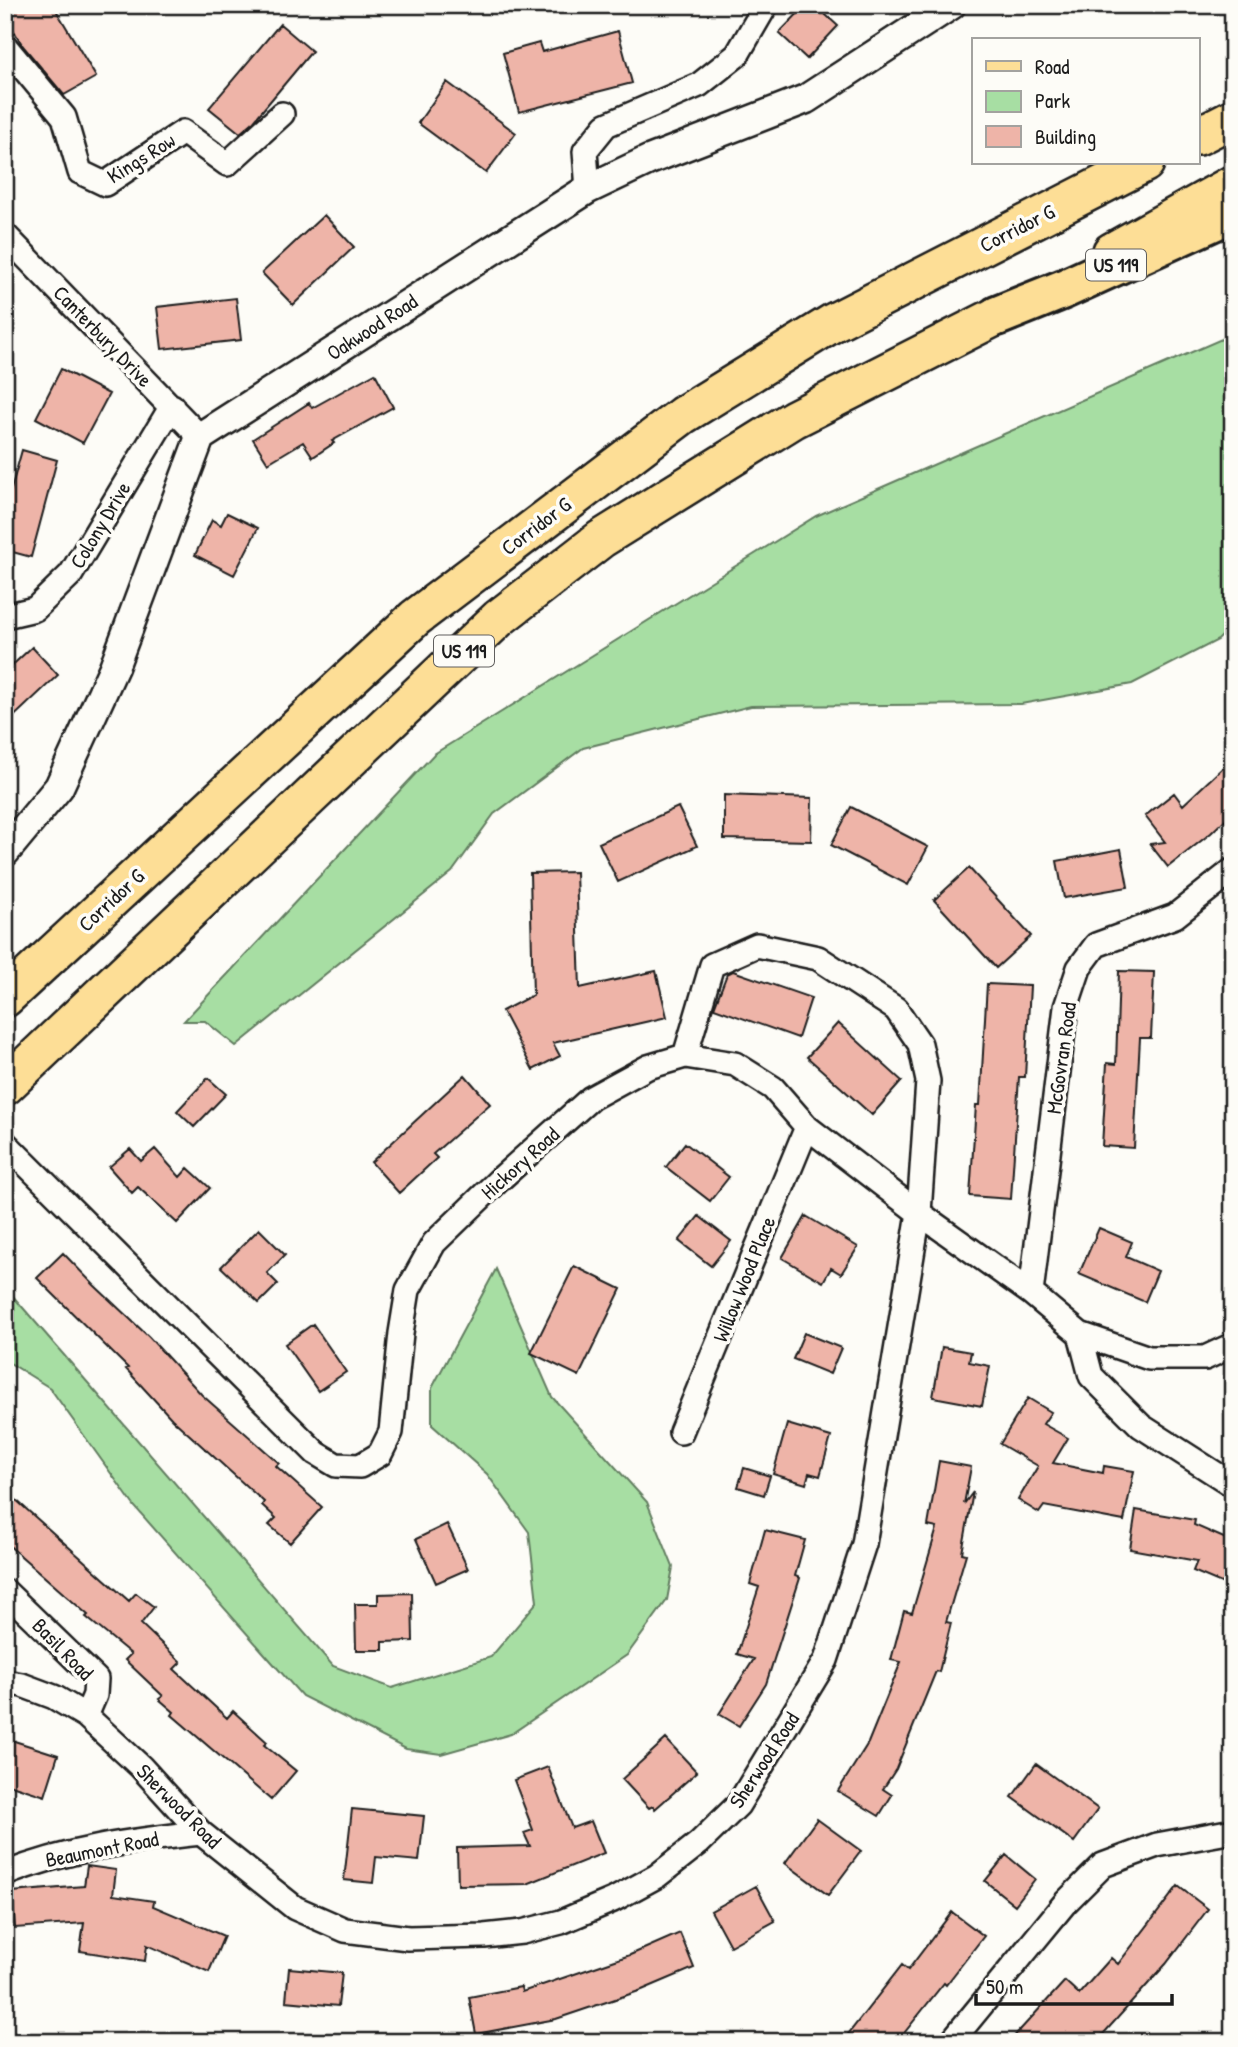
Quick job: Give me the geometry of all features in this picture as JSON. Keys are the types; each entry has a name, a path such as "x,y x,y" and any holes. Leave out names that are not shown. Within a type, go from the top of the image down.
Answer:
{"highway":[{"path":"1200,135 1233,118"},
{"name":"Corridor G","path":"5,998 415,618 672,423 834,322 1143,164"},
{"name":"US 119","path":"5,1086 499,618 601,539 794,419 998,316 1233,212"}],"main road":[{"path":"998,316 1233,183"}],"street":[{"path":"588,189 585,150 606,125 699,85 737,55 766,5"},
{"name":"Oakwood Road","path":"200,437 588,189 649,160 806,99 951,5"},
{"name":"Kings Row","path":"5,47 64,117 80,172 105,184 183,132 227,164 282,114"},
{"name":"Canterbury Drive","path":"5,235 200,437"},
{"name":"Colony Drive","path":"5,616 35,609 71,574 172,406"},
{"path":"5,852 59,787 114,667 200,437"},
{"name":"McGovran Road","path":"1031,1293 1066,1007 1079,968 1096,944 1175,916 1233,870"},
{"name":"Sherwood Road","path":"5,1682 22,1685 54,1697 86,1716 141,1767 201,1833 295,1909 345,1930 408,1938 509,1933 561,1922 614,1900 657,1876 699,1843 738,1805 826,1660 864,1544 919,1213 928,1082 920,1044 896,1009 818,958 757,945 712,965 685,1056"},
{"name":"Hickory Road","path":"5,1143 316,1453 335,1465 359,1466 380,1454 391,1432 408,1290 435,1243 498,1181 591,1098 648,1067 685,1056 735,1064 773,1088 807,1127 919,1213 1031,1293 1080,1334 1149,1358 1205,1358 1233,1345"},
{"name":"Willow Wood Place","path":"681,1432 807,1127"},
{"path":"1080,1334 1091,1376 1141,1426 1233,1486"},
{"name":"Basil Road","path":"5,1591 96,1679 95,1695 86,1716"},
{"path":"951,2042 1065,1903 1103,1865 1157,1845 1233,1831"},
{"name":"Beaumont Road","path":"5,1874 38,1861 133,1840 201,1833"}],"green space":[{"path":"1233,334 1233,625 1218,640 1132,684 1021,704 751,706 583,748 494,814 452,872 236,1046 205,1021 184,1021 434,754 816,516"},
{"path":"496,1269 552,1397 647,1502 673,1567 667,1600 627,1655 511,1734 441,1754 406,1749 302,1696 135,1507 50,1388 5,1360 5,1287 333,1666 392,1688 491,1657 537,1602 529,1532 487,1474 432,1425 432,1388"}],"building":[{"path":"5,5 53,5 96,77 64,95 23,46 5,16"},
{"path":"806,5 815,5 838,26 807,59 779,33"},
{"path":"280,24 312,51 252,123 240,133 209,108"},
{"path":"618,31 632,83 519,112 503,53 539,43 542,52"},
{"path":"447,82 516,133 486,173 418,123"},
{"path":"324,215 354,247 293,305 262,273"},
{"path":"236,298 241,340 162,349 157,307"},
{"path":"61,369 109,394 83,443 36,418"},
{"path":"375,373 393,407 332,441 334,443 313,457 303,442 268,463 253,439 309,403 312,408"},
{"path":"22,450 57,460 31,557 5,550 5,511"},
{"path":"227,513 258,528 234,575 195,555 212,520 221,525"},
{"path":"32,647 58,675 5,725 5,672"},
{"path":"1233,758 1233,812 1168,867 1150,844 1165,842 1145,816 1174,793 1183,805"},
{"path":"724,795 812,798 811,841 724,839"},
{"path":"678,807 697,846 618,882 599,843"},
{"path":"851,807 928,847 908,885 831,845"},
{"path":"1121,849 1128,887 1064,898 1057,861"},
{"path":"969,868 1031,936 996,968 934,900"},
{"path":"576,872 580,988 656,971 667,1017 553,1043 560,1056 533,1070 502,1011 533,995 530,873"},
{"path":"733,971 811,998 798,1038 714,1008 727,974"},
{"path":"1119,971 1154,972 1151,1038 1140,1038 1134,1148 1102,1146 1107,1063 1116,1064"},
{"path":"987,984 1030,986 1025,1077 1019,1077 1011,1199 970,1196 976,1105 980,1105"},
{"path":"838,1023 902,1081 872,1115 807,1057"},
{"path":"465,1075 490,1104 433,1154 437,1158 399,1193 371,1162"},
{"path":"208,1078 226,1094 194,1127 177,1111"},
{"path":"685,1143 729,1177 710,1201 666,1167"},
{"path":"130,1149 141,1161 155,1149 180,1177 188,1168 210,1188 177,1223 138,1187 132,1193 109,1167"},
{"path":"699,1216 731,1241 711,1266 679,1241"},
{"path":"806,1216 858,1247 841,1274 831,1268 823,1282 782,1258"},
{"path":"1099,1228 1132,1242 1126,1257 1158,1271 1145,1302 1079,1274"},
{"path":"259,1229 285,1255 267,1273 278,1284 259,1303 221,1267"},
{"path":"63,1253 149,1337 202,1395 279,1463 276,1466 322,1507 290,1543 269,1525 276,1518 262,1505 264,1502 172,1419 126,1369 128,1368 37,1278"},
{"path":"574,1266 621,1289 579,1376 531,1353"},
{"path":"313,1324 346,1372 318,1391 285,1344"},
{"path":"804,1333 841,1348 830,1374 793,1359"},
{"path":"942,1347 971,1352 969,1362 990,1366 982,1406 933,1397"},
{"path":"1028,1398 1051,1412 1043,1424 1068,1438 1053,1463 1103,1473 1104,1466 1134,1471 1124,1521 1044,1506 1039,1513 1018,1500 1038,1466 1000,1444"},
{"path":"787,1424 831,1437 820,1476 809,1473 806,1484 773,1474"},
{"path":"939,1461 971,1467 964,1504 973,1492 962,1553 966,1554 946,1622 951,1623 939,1672 936,1671 896,1769 883,1789 892,1795 879,1816 838,1791 868,1743 901,1662 891,1660 904,1611 912,1613 937,1528 928,1526"},
{"path":"744,1468 770,1476 764,1495 738,1487"},
{"path":"5,1490 129,1601 136,1593 154,1607 141,1624 181,1662 174,1669 227,1718 233,1711 267,1742 264,1745 296,1771 271,1800 172,1715 174,1712 159,1699 163,1696 125,1660 131,1654 86,1617 88,1615 5,1542"},
{"path":"1136,1510 1195,1520 1194,1525 1233,1542 1233,1588 1193,1571 1197,1561 1130,1549"},
{"path":"447,1524 468,1569 436,1583 416,1539"},
{"path":"765,1530 805,1540 795,1576 800,1578 766,1684 739,1726 719,1714 754,1659 737,1654 759,1587 750,1584"},
{"path":"412,1593 413,1641 383,1642 383,1650 356,1650 355,1604 378,1604 378,1594"},
{"path":"5,1738 58,1755 45,1796 5,1783"},
{"path":"666,1739 697,1772 655,1809 653,1806 649,1808 622,1779"},
{"path":"1036,1764 1098,1809 1074,1842 1012,1797"},
{"path":"548,1767 572,1828 591,1821 604,1853 527,1884 458,1885 457,1848 530,1846 524,1833 533,1830 514,1780"},
{"path":"352,1809 424,1816 419,1861 376,1857 373,1883 344,1880"},
{"path":"817,1819 861,1851 828,1895 785,1863"},
{"path":"1006,1855 1035,1879 1015,1905 985,1881"},
{"path":"87,1866 116,1870 113,1895 154,1901 153,1906 224,1936 209,1972 147,1945 145,1961 80,1951 84,1923 15,1928 12,1892 84,1886"},
{"path":"756,1886 775,1921 730,1946 711,1911"},
{"path":"1178,1886 1208,1909 1166,1964 1096,2042 1009,2042 1065,1981 1079,1994 1111,1958 1118,1964"},
{"path":"952,1912 984,1936 946,1985 944,1983 897,2042 842,2042 902,1965 908,1970"},
{"path":"680,1933 694,1968 642,1990 556,2019 476,2034 469,1997 521,1987 522,1992 630,1955"},
{"path":"289,1968 342,1973 338,2006 286,2001"}]}
